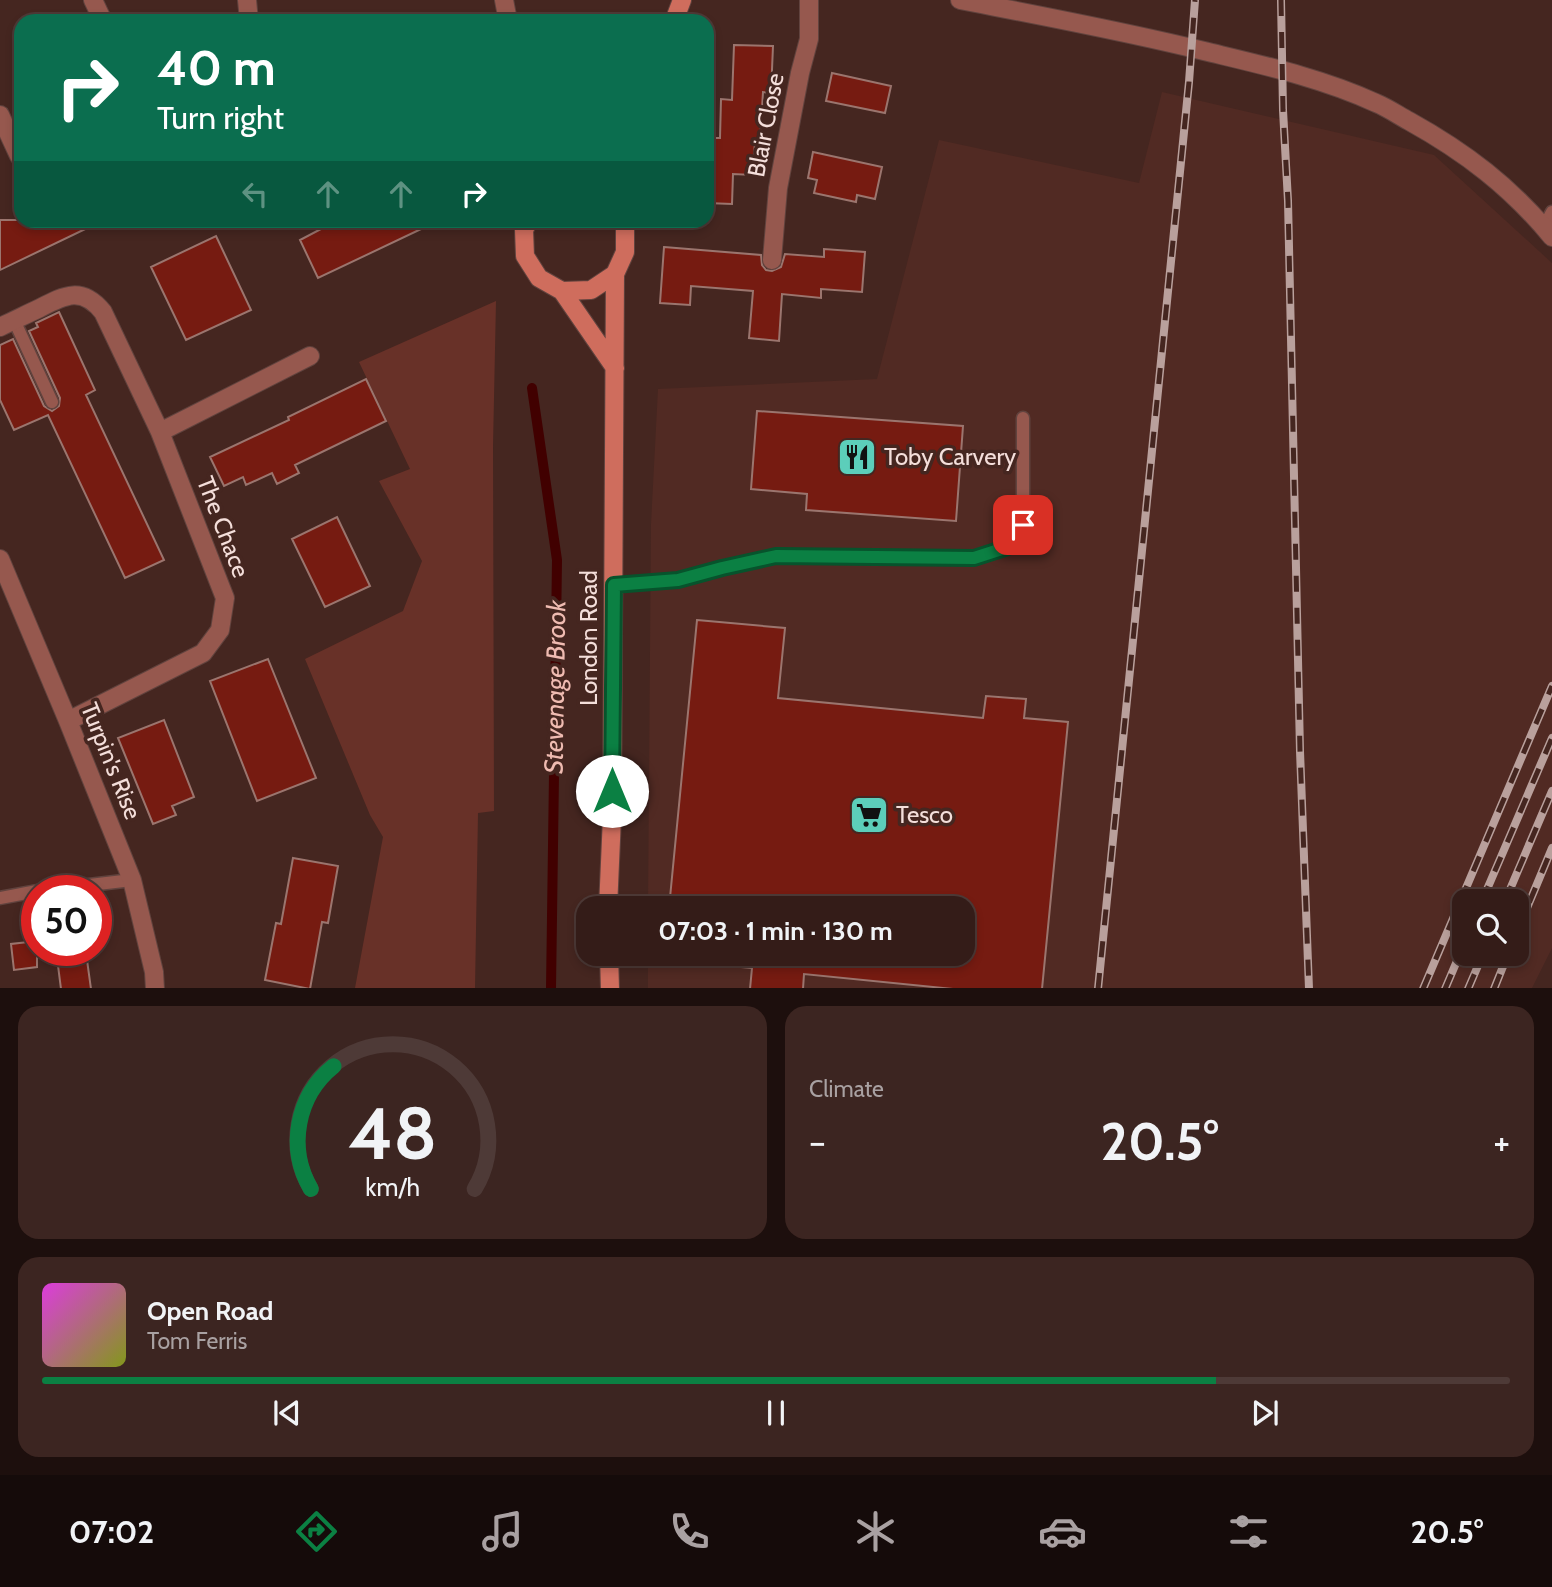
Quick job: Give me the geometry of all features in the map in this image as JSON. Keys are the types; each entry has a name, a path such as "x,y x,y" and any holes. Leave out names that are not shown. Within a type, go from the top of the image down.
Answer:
{"main road":[{"path":"525,228 525,256 539,278 562,291 615,368"},
{"name":"London Road","path":"609,896 612,817 615,274 625,252 625,228"},
{"path":"562,291 591,290 615,274"},
{"path":"609,966 610,988"}],"street":[{"name":"Blair Close","path":"772,260 778,188 809,39 809,0"},
{"path":"960,0 1108,28 1215,54 1312,79 1377,103 1467,156 1549,226"},
{"path":"0,116 14,145"},
{"name":"The Chace","path":"7,324 69,295 79,295 96,303 103,312 160,432 225,598 220,630 203,653 68,721"},
{"path":"160,432 310,356"},
{"name":"Turpin's Rise","path":"0,559 132,880 154,972 155,988"}],"lane":[{"path":"7,324 52,402"},
{"path":"614,585 678,580 776,556 974,558 1008,547 1023,525 1023,418"},
{"path":"112,882 132,880"},
{"path":"0,898 21,894"}],"shaded area":[{"path":"1162,92 1434,155 1552,263 1552,948 1532,988 648,988 648,966 975,966 975,896 648,896 651,524 658,389 877,379 939,140 1139,183"},
{"path":"496,301 493,446 494,811 478,813 475,988 355,988 383,837 370,815 305,659 403,611 422,561 379,481 410,469 359,362"}],"building":[{"path":"734,45 773,46 771,93 763,92 760,140 755,140 753,175 733,174 732,204 714,203 714,138 720,138 721,99 732,100"},
{"path":"832,73 891,86 885,113 826,101"},
{"path":"813,152 882,167 875,199 857,195 856,202 814,193 817,180 808,178"},
{"path":"0,220 14,220 14,228 87,228 0,270"},
{"path":"323,228 423,228 318,278 300,240"},
{"path":"216,236 251,310 186,340 151,267"},
{"path":"664,247 761,255 762,265 766,270 772,271 781,267 785,254 824,257 824,249 865,252 862,292 821,289 821,298 782,294 779,341 749,338 753,291 691,286 690,305 660,303"},
{"path":"59,312 95,390 86,395 164,560 125,578 48,415 14,430 0,400 0,345 13,339 44,406 52,411 59,406 60,398 29,331 38,327 36,323"},
{"path":"366,379 386,421 295,465 299,473 277,484 272,473 246,485 243,477 224,486 210,457 289,420 288,417"},
{"name":"Toby Carvery","path":"757,411 963,426 956,521 806,510 807,494 751,489"},
{"path":"337,517 370,586 325,607 292,539"},
{"name":"Tesco","path":"697,620 785,628 778,698 983,718 986,696 1026,699 1024,718 1068,722 1042,988 943,988 804,974 803,988 750,988 752,968 730,966 975,966 975,896 670,896"},
{"path":"268,659 316,778 257,801 210,681"},
{"path":"164,720 194,797 172,806 176,815 153,824 118,738"},
{"path":"293,858 338,866 328,923 322,922 310,988 265,980 276,923 281,924"},
{"path":"21,943 21,966 37,967 14,970 11,944"},
{"path":"58,966 88,966 91,988 61,988"}],"waterway":[{"name":"Stevenage Brook","path":"532,388 557,560 551,988"}],"railway":[{"path":"1098,988 1195,0"},
{"path":"1281,0 1300,751 1309,988"},
{"path":"1423,988 1552,686"},
{"path":"1487,889 1552,738"},
{"path":"1510,889 1552,791"},
{"path":"1529,903 1552,848"},
{"path":"1445,988 1455,966"},
{"path":"1468,988 1478,966"},
{"path":"1494,988 1503,966"}],"place":[{"name":"Toby Carvery","path":"857,457"},
{"name":"Tesco","path":"869,815"}],"route":[{"path":"612,791 614,585 678,580 776,556 974,558 1008,547 1023,525"}]}
